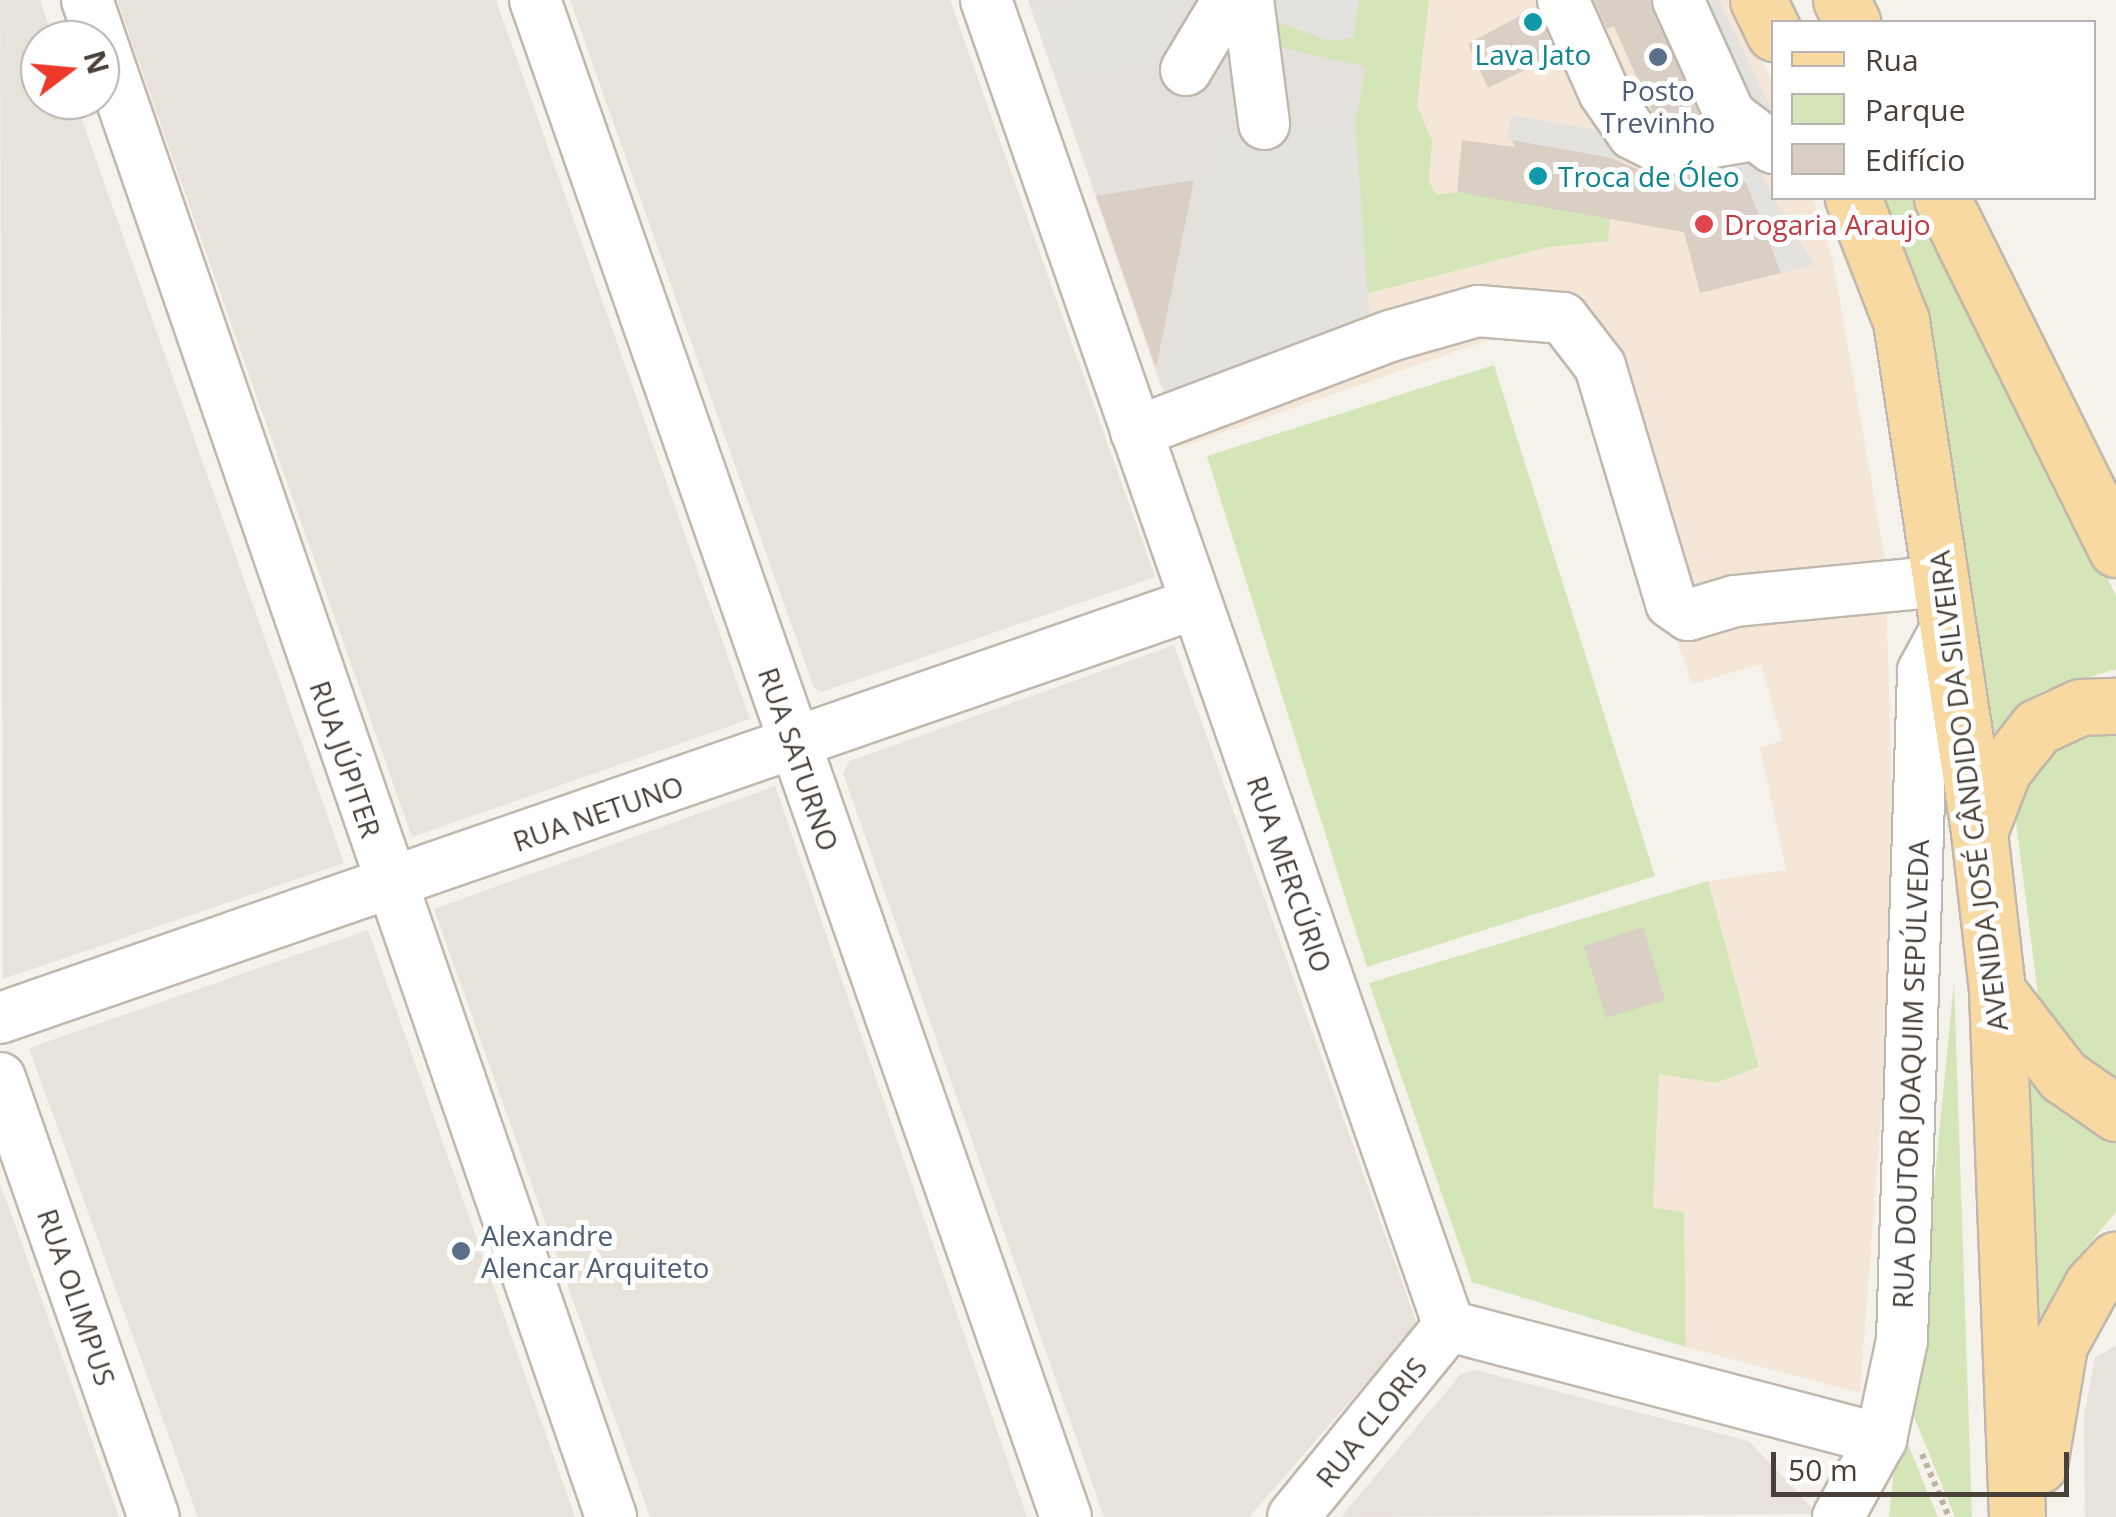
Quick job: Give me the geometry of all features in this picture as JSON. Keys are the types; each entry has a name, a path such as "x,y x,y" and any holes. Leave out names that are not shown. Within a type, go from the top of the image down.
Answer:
{"main road":[{"path":"1758,0 1771,27"},
{"name":"AVENIDA JOSÉ CÂNDIDO DA SILVEIRA","path":"1852,200 1901,321 1979,832 1997,991 2017,1517"},
{"path":"1943,200 2116,549"},
{"path":"1979,832 2002,770 2037,728 2080,707 2116,706"},
{"path":"1997,991 2063,1076 2116,1113"},
{"path":"2031,1517 2059,1345 2092,1284 2116,1259"}],"street":[{"name":"RUA JÚPITER","path":"87,0 611,1517"},
{"name":"RUA SATURNO","path":"536,0 1066,1517"},
{"name":"RUA MERCÚRIO","path":"986,0 1449,1326"},
{"path":"1186,70 1228,0"},
{"path":"1248,0 1264,124"},
{"path":"1563,0 1604,92 1634,134 1665,150 1764,142"},
{"path":"1678,0 1730,115 1764,142"},
{"path":"1136,432 1390,336 1478,311 1563,318 1600,366 1671,603 1688,614 1735,600 1945,603"},
{"name":"RUA DOUTOR JOAQUIM SEPÚLVEDA","path":"1838,1517 1881,1439 1902,1340 1923,670 1945,603"},
{"name":"RUA NETUNO","path":"0,1018 390,886 1194,604"},
{"name":"RUA OLIMPUS","path":"0,1078 154,1517"},
{"path":"1449,1326 1881,1439"},
{"name":"RUA CLORIS","path":"1294,1517 1449,1326"}],"shaded area":[{"path":"0,0 40,0 47,20 20,20 20,120 82,120 344,863 3,979"},
{"path":"117,0 496,0 750,719 412,837"},
{"path":"570,0 950,0 1155,577 822,692 814,688"},
{"path":"1028,0 1732,0 1771,79 1771,200 1814,200 1833,261 1885,559 1896,918 1860,1393 1686,1347 1684,1212 1653,1209 1659,1073 1716,1083 1759,1066 1708,881 1786,870 1760,748 1782,740 1761,664 1692,684 1582,366 1566,348 1536,335 1506,334 1181,447"},
{"path":"1028,0 1380,0 1355,122 1370,322 1166,396"},
{"path":"1182,0 1169,67 1055,75 1029,3"},
{"path":"1278,0 1359,0 1353,37 1329,41 1274,20"},
{"path":"1692,0 1719,0 1771,112 1742,105"},
{"path":"1512,115 1602,131 1621,160 1507,140"},
{"path":"1355,122 1370,322 1166,396 1212,139"},
{"path":"1755,160 1771,200 1775,200 1814,265 1781,273 1746,182 1682,171"},
{"path":"1174,645 1417,1324 1249,1517 1104,1517 843,773 850,761"},
{"path":"775,786 1027,1517 650,1517 434,909"},
{"path":"368,930 575,1517 198,1517 29,1048"},
{"path":"0,1185 8,1205 119,1517 0,1517"},
{"path":"2116,1345 2116,1517 2085,1517 2084,1416 2095,1358"},
{"path":"1475,1370 1749,1441 1818,1514 1341,1517 1461,1374"}],"green space":[{"path":"1359,0 1429,0 1417,105 1432,141 1429,182 1437,195 1457,192 1610,216 1608,241 1548,247 1365,294 1355,122 1366,67 1267,44 1274,20 1329,41 1353,37"},
{"path":"1881,200 1922,200 2116,596 2116,669 2040,692 1987,742 1944,404 1926,321"},
{"path":"1494,365 1655,876 1367,967 1207,456"},
{"path":"2116,718 2116,1083 2058,1035 2038,994 2015,815 2045,743"},
{"path":"1708,881 1759,1067 1716,1083 1659,1074 1653,1208 1684,1212 1686,1347 1472,1282 1369,983"},
{"path":"1954,982 1972,1517 1955,1517 1912,1412"},
{"path":"2024,1072 2116,1133 2116,1212 2066,1271 2034,1333"},
{"path":"1899,1423 1938,1517 1889,1517"}],"building":[{"name":"Posto Trevinho","path":"1594,0 1650,0 1699,115 1669,120 1652,112 1614,26 1607,29"},
{"name":"Lava Jato","path":"1536,7 1556,55 1488,88 1468,44"},
{"path":"1462,140 1515,147 1512,140 1612,158 1653,176 1698,174 1746,182 1781,273 1700,293 1684,232 1457,192"},
{"path":"1194,180 1156,368 1096,196"},
{"path":"1643,927 1665,1000 1606,1018 1584,946"}],"place":[{"name":"Lava Jato","path":"1533,22"},
{"name":"Posto Trevinho","path":"1658,57"},
{"name":"Troca de Óleo","path":"1538,176"},
{"name":"Drogaria Araujo","path":"1704,224"},
{"name":"Alexandre Alencar Arquiteto","path":"461,1251"}]}
